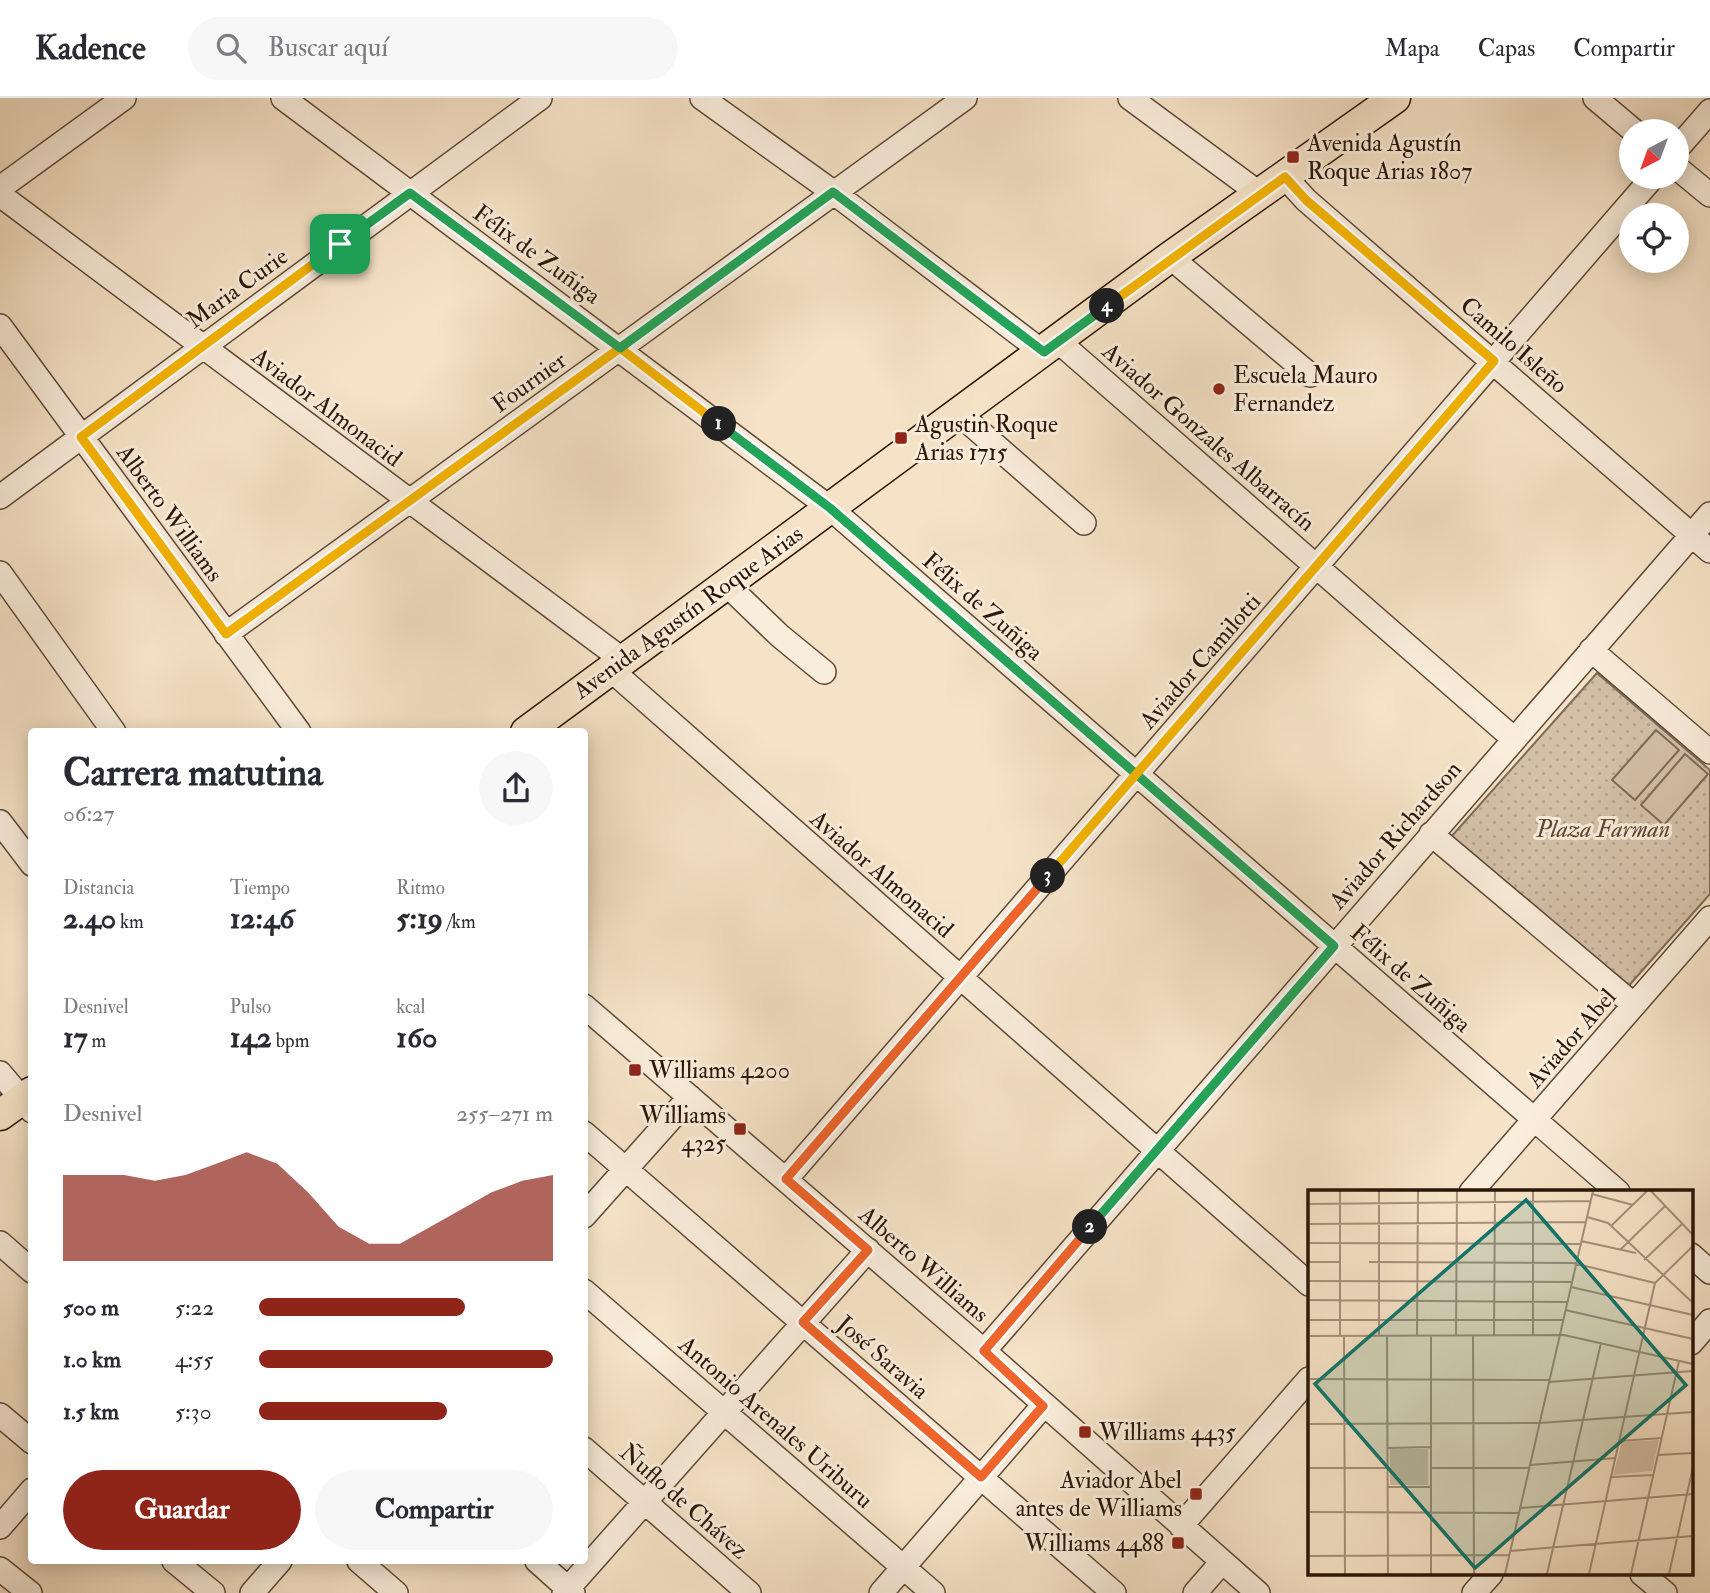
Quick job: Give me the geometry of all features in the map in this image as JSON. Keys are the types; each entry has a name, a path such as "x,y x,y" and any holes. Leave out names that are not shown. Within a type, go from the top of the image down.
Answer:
{"main road":[{"name":"Avenida Agustín Roque Arias","path":"531,728 957,412 1052,347 1170,257 1395,98"}],"street":[{"path":"0,188 124,98"},
{"name":"Félix de Zuñiga","path":"283,98 830,508 1616,1190"},
{"name":"Aviador Gonzales Albarracín","path":"702,98 1052,347 1317,565 1514,738"},
{"name":"Fournier","path":"226,634 965,98"},
{"path":"1130,98 1260,194"},
{"path":"1595,98 1620,119"},
{"name":"Maria Curie","path":"0,496 534,100"},
{"path":"1689,135 1710,111"},
{"name":"Camilo Isleño","path":"1285,177 1306,200 1710,551"},
{"path":"1689,178 1710,195"},
{"name":"Aviador Camilotti","path":"786,1179 1643,189"},
{"name":"Aviador Almonacid","path":"0,195 411,501 616,665 959,977 1308,1283"},
{"path":"1170,257 1310,374"},
{"name":"Alberto Williams","path":"0,326 296,728"},
{"path":"957,412 1084,523"},
{"name":"Aviador Richardson","path":"984,1351 1710,514"},
{"path":"0,573 111,728"},
{"path":"726,584 780,636 824,672"},
{"path":"1591,650 1710,752"},
{"path":"0,822 28,859"},
{"path":"1431,834 1634,1005"},
{"name":"Aviador Abel","path":"1473,1190 1710,918"},
{"name":"Alberto Williams","path":"588,1009 984,1351 1043,1406 1258,1593"},
{"path":"0,1073 21,1104"},
{"path":"588,1212 691,1097"},
{"name":"José Saravia","path":"588,1137 1114,1593"},
{"path":"0,1243 28,1268"},
{"path":"540,1564 568,1592 723,1412 868,1250"},
{"path":"1692,1256 1710,1272"},
{"name":"Antonio Arenales Uriburu","path":"588,1294 933,1593"},
{"path":"1692,1342 1710,1321"},
{"path":"1181,1526 1308,1380"},
{"path":"881,1593 1043,1406"},
{"path":"0,1415 28,1439"},
{"name":"Ñuflo de Chávez","path":"588,1452 749,1593"},
{"path":"0,1527 28,1495"},
{"path":"1195,1593 1222,1562"},
{"path":"178,1564 213,1593"},
{"path":"252,1593 277,1564"},
{"path":"362,1564 396,1593"},
{"path":"0,1569 30,1593"},
{"path":"1474,1593 1488,1576"},
{"path":"1644,1576 1665,1593"}],"green space":[{"name":"Plaza Farman","path":"1597,673 1710,770 1710,894 1625,990 1451,837"},
{"path":"1656,730 1679,750 1635,800 1612,780"},
{"path":"1685,754 1708,774 1664,825 1641,805"}],"place":[{"name":"Avenida Agustín Roque Arias 1807","path":"1293,157"},
{"name":"Escuela Mauro Fernandez","path":"1219,389"},
{"name":"Agustin Roque Arias 1715","path":"901,438"},
{"name":"Williams 4200","path":"635,1070"},
{"name":"Williams 4325","path":"740,1129"},
{"name":"Williams 4435","path":"1085,1432"},
{"name":"Aviador Abel antes de Williams","path":"1196,1494"},
{"name":"Williams 4488","path":"1178,1543"}],"route":[{"path":"340,244 81,437 226,634 620,348 830,508 1137,774 1334,946 984,1351 1043,1406 981,1477 803,1322 868,1250 786,1179 959,977 1137,774 1494,361 1306,200 1285,177 1170,257 1044,352 833,192 620,348 410,193 340,244"}]}
